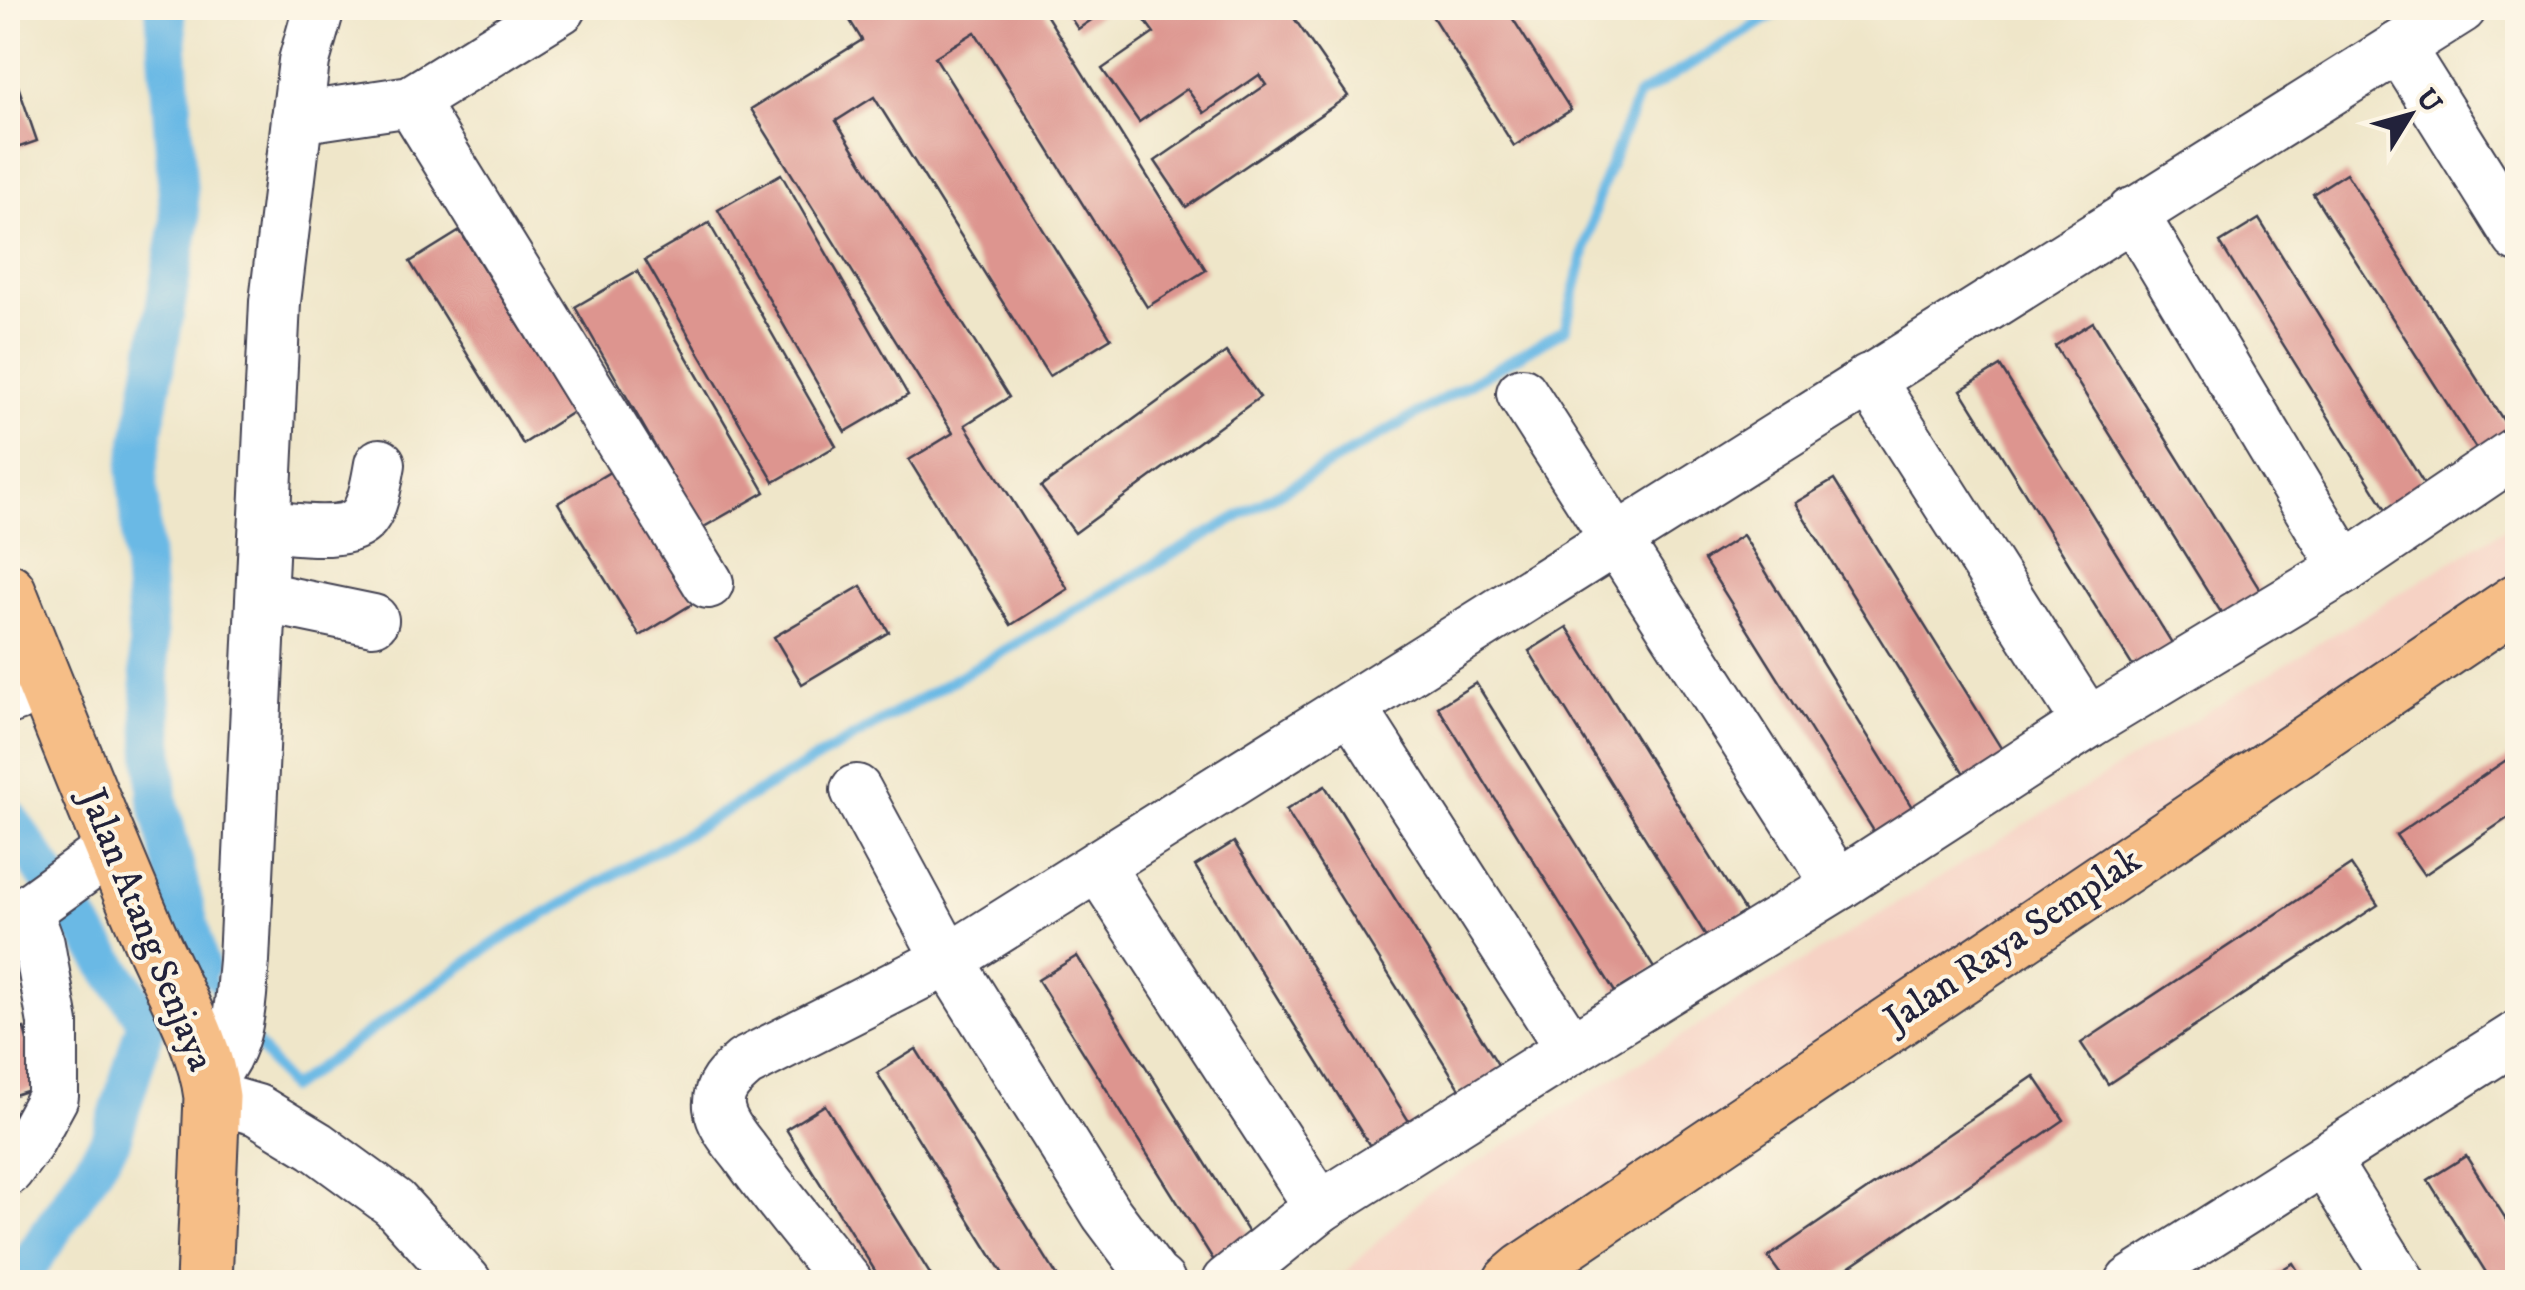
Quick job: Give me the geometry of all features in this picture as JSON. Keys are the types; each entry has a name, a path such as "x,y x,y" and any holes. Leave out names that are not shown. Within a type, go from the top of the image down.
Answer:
{"main road":[{"name":"Jalan Atang Senjaya","path":"8,591 27,692 103,854 152,943 214,1025 204,1282"},
{"name":"Jalan Raya Semplak","path":"1511,1282 2518,601"}],"street":[{"path":"214,1025 244,961 275,302 304,61 319,8"},
{"path":"297,118 412,100 561,8"},
{"path":"847,1282 731,1134 719,1109 724,1084 732,1074 761,1053 948,960 2460,8"},
{"path":"2398,47 2518,237"},
{"path":"412,100 708,583"},
{"path":"2132,213 2345,568"},
{"path":"1869,379 2088,723"},
{"path":"1522,393 1838,885"},
{"path":"1228,1282 1320,1208 1838,885 2088,723 2345,568 2518,450"},
{"path":"264,526 338,530 352,526 364,517 380,464"},
{"path":"262,597 372,620"},
{"path":"1351,707 1572,1049"},
{"path":"856,790 948,960 1106,1213 1160,1282"},
{"path":"8,1170 28,1144 53,1097 53,1023 39,944 24,903 103,854"},
{"path":"1098,866 1320,1208"},
{"path":"2131,1282 2518,1036"},
{"path":"211,1089 257,1110 316,1146 394,1203 466,1282"},
{"path":"2324,1160 2400,1282"}],"shaded area":[{"path":"2517,521 2517,589 1474,1282 1336,1282 1426,1194"}],"building":[{"path":"1042,8 1206,270 1147,307 975,32 935,57 1111,338 1049,376 874,97 836,121 1009,397 965,425 1068,589 1011,625 909,460 953,433 751,109 862,40 844,11"},
{"path":"1064,8 1109,8 1078,29"},
{"path":"1287,8 1348,96 1186,207 1155,161 1266,85 1259,75 1204,113 1187,89 1139,122 1102,69 1154,33 1138,11"},
{"path":"1427,8 1506,8 1571,110 1514,146"},
{"path":"16,80 37,141 8,151 8,83"},
{"path":"2346,173 2512,434 2480,455 2313,194"},
{"path":"781,174 908,395 845,432 718,210"},
{"path":"2259,219 2436,503 2397,527 2220,243"},
{"path":"709,223 836,446 774,482 645,260"},
{"path":"460,231 573,412 523,444 410,262"},
{"path":"637,271 765,492 702,528 575,307"},
{"path":"2093,322 2270,606 2232,630 2055,346"},
{"path":"1226,352 1260,397 1075,533 1041,487"},
{"path":"2000,366 2177,651 2138,675 1961,390"},
{"path":"615,469 697,601 640,636 558,503"},
{"path":"1834,480 2011,764 1973,788 1795,503"},
{"path":"1743,535 1920,820 1882,844 1704,560"},
{"path":"861,586 889,632 802,684 774,637"},
{"path":"1567,627 1745,912 1706,936 1529,651"},
{"path":"1476,683 1654,968 1615,992 1438,707"},
{"path":"2518,752 2518,811 2424,875 2396,835"},
{"path":"1325,786 1502,1071 1464,1095 1286,810"},
{"path":"1234,842 1412,1126 1373,1151 1195,866"},
{"path":"2351,865 2378,905 2108,1084 2081,1043"},
{"path":"1077,956 1254,1241 1216,1264 1038,980"},
{"path":"24,1028 32,1063 45,1085 8,1097 8,1032"},
{"path":"916,1049 1061,1282 1008,1282 877,1073"},
{"path":"2034,1076 2064,1120 1827,1282 1786,1282 1768,1257"},
{"path":"825,1105 935,1282 882,1282 786,1129"},
{"path":"2466,1156 2518,1238 2518,1282 2492,1282 2428,1180"},
{"path":"2293,1263 2305,1282 2261,1282"}],"waterway":[{"path":"147,1021 199,966 158,800 137,470 180,223 165,8"},
{"path":"249,1033 290,1088 495,943 1565,329 1600,191 1638,96 1785,8"},
{"path":"8,818 147,1021 111,1140 18,1282"},
{"path":"199,966 223,998"}]}
